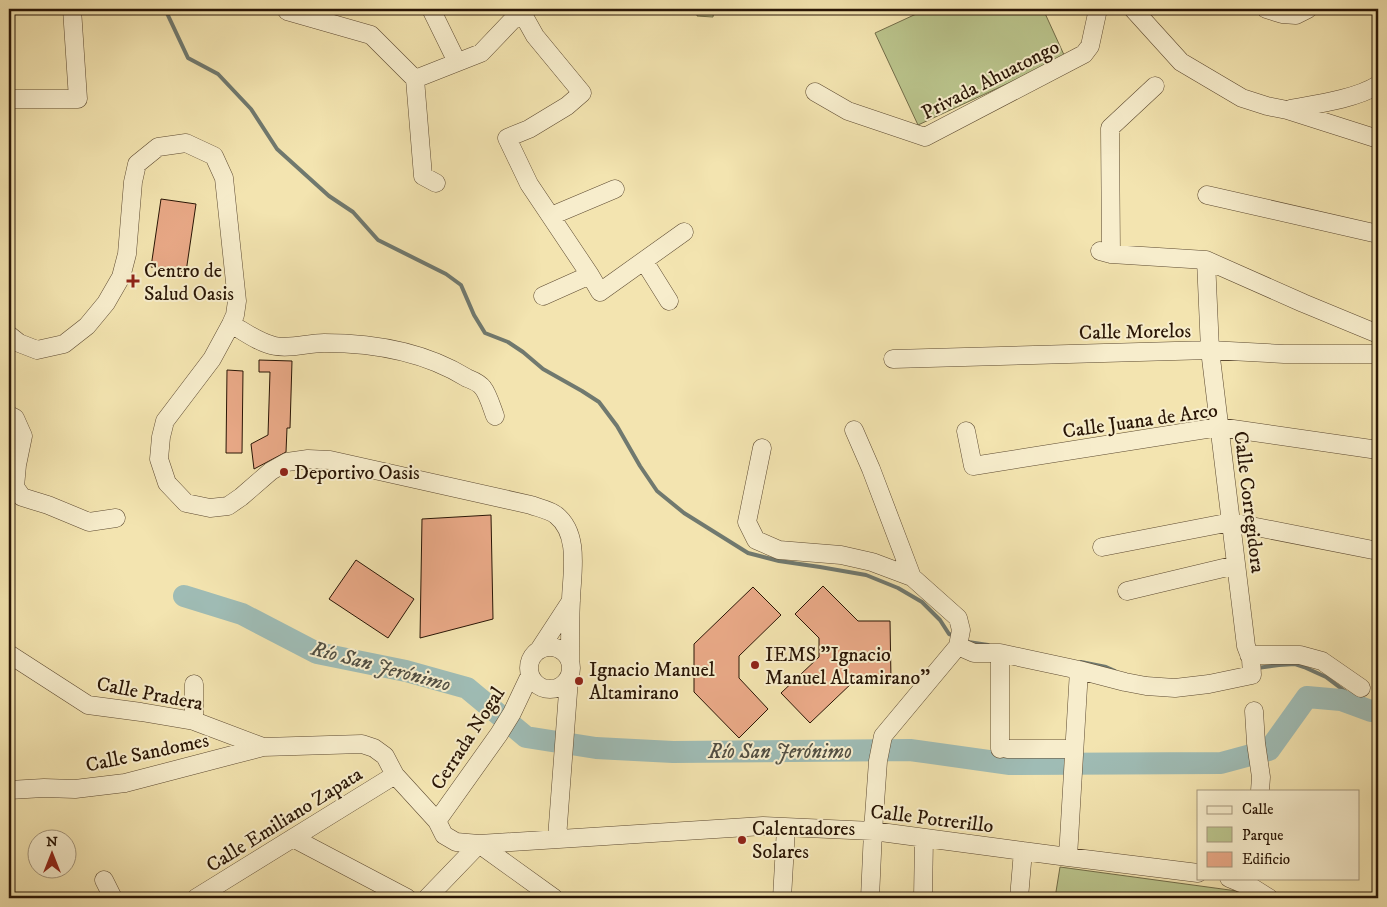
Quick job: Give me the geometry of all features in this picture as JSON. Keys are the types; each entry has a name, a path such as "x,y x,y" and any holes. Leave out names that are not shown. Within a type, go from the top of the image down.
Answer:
{"street":[{"path":"9,99 78,99 72,9"},
{"path":"431,9 457,62"},
{"name":"Privada Ahuatongo","path":"815,92 848,111 925,137 1084,54 1090,46 1098,9"},
{"path":"1133,9 1182,62 1242,98 1378,138"},
{"path":"1266,9 1282,14 1296,15 1308,9"},
{"path":"415,79 481,52 522,10 535,36 582,93 567,106 529,129 507,138 529,184 600,292 684,232"},
{"path":"287,11 371,35 415,79 424,176 436,183"},
{"path":"1287,110 1332,101 1370,90 1378,85"},
{"path":"1155,86 1110,128 1105,252 1206,260 1378,334"},
{"path":"9,335 19,343 37,350 64,344 87,326 106,303 121,277 128,254 133,182 137,164 158,147 186,143 214,156 224,178 237,301 235,315 212,359 165,421 160,438 159,459 167,483 186,503 210,508 228,506 241,498 270,471 287,462 308,459 330,460 531,505 556,514 565,524 570,534 573,555 570,661 572,670 569,679 557,838"},
{"path":"551,216 614,189"},
{"path":"1207,195 1378,234"},
{"name":"Calle Corregidora","path":"1206,260 1210,350 1236,565 1250,662"},
{"path":"644,261 669,301"},
{"path":"543,296 590,275"},
{"path":"231,324 262,342 275,346 293,347 323,342 391,350 422,356 463,375 483,387 495,416"},
{"name":"Calle Morelos","path":"893,359 1210,350 1284,354 1378,354"},
{"path":"9,415 15,418 24,436 15,487 22,497 48,505 68,515 89,522 116,518"},
{"name":"Calle Juana de Arco","path":"966,431 973,466 1219,427 1378,450"},
{"path":"854,430 912,577"},
{"path":"762,448 747,522 756,540 779,550 841,555 872,562 912,577 958,618 959,641 883,736 878,761 870,898"},
{"path":"1102,546 1231,522 1378,551"},
{"path":"1127,591 1236,565"},
{"path":"569,679 559,688 545,689 539,687 534,682 530,676 529,668 530,661 571,600"},
{"path":"959,641 974,653 1000,653 1125,682 1175,688 1209,684 1250,662 1300,655 1322,661 1361,688"},
{"path":"539,650 546,647 554,647 566,654 570,661"},
{"path":"1000,653 1004,749 1074,751"},
{"name":"Calle Pradera","path":"9,654 88,705 194,721 262,747"},
{"path":"1068,857 1079,670"},
{"name":"Cerrada Nogal","path":"437,821 499,734 512,713 530,676"},
{"path":"194,684 194,721"},
{"path":"1254,710 1260,784"},
{"name":"Calle Potrerillo","path":"262,747 362,744 374,748 385,756 395,775 437,821 444,835 456,842 479,844 763,826 873,831 1197,873"},
{"name":"Calle Sandomes","path":"9,790 75,789 125,783 262,747"},
{"name":"Calle Emiliano Zapata","path":"196,898 395,775"},
{"path":"782,898 786,828"},
{"path":"293,838 407,898"},
{"path":"923,898 924,838"},
{"path":"427,898 479,844 554,898"},
{"path":"1019,898 1022,851"},
{"path":"104,880 113,898"},
{"path":"1238,880 1253,883 1269,898"}],"green space":[{"path":"697,9 714,9 713,17 697,16"},
{"path":"927,9 1043,9 1065,57 918,125 875,33"},
{"path":"1060,867 1237,891 1236,898 1055,898"}],"building":[{"path":"161,199 196,204 186,272 151,267"},
{"path":"259,360 292,361 290,428 287,428 286,452 254,469 251,444 268,435 270,372 259,372"},
{"path":"227,370 243,371 242,453 226,453"},
{"path":"491,515 493,619 420,638 422,519"},
{"path":"356,560 414,599 388,638 329,599"},
{"path":"823,586 858,621 890,621 891,680 854,681 810,723 781,693 819,657 819,638 795,614"},
{"path":"753,587 781,615 739,656 739,678 768,709 739,738 694,692 694,644"}],"waterway":[{"path":"165,9 188,58 218,74 251,109 277,149 329,196 353,212 378,240 446,274 461,285 474,315 485,333 508,342 543,369 599,402 617,426 657,491 684,513 748,553 779,561 866,575 898,588 922,602 940,620 949,634 955,636"},
{"name":"Río San Jerónimo","path":"184,596 242,614 317,653 406,671 467,688 526,737 596,748 673,752 910,750 1010,764 1221,763 1269,750 1307,697 1341,700 1371,711 1378,710"},
{"path":"968,642 988,645"},
{"path":"1081,662 1106,667 1115,671"},
{"path":"1257,668 1295,664 1304,667 1326,677 1371,711"}],"place":[{"name":"Centro de Salud Oasis","path":"133,281"},
{"name":"Deportivo Oasis","path":"284,472"},
{"name":"IEMS \"Ignacio Manuel Altamirano\"","path":"755,665"},
{"name":"Ignacio Manuel Altamirano","path":"579,681"},
{"name":"Calentadores Solares","path":"742,840"}]}
